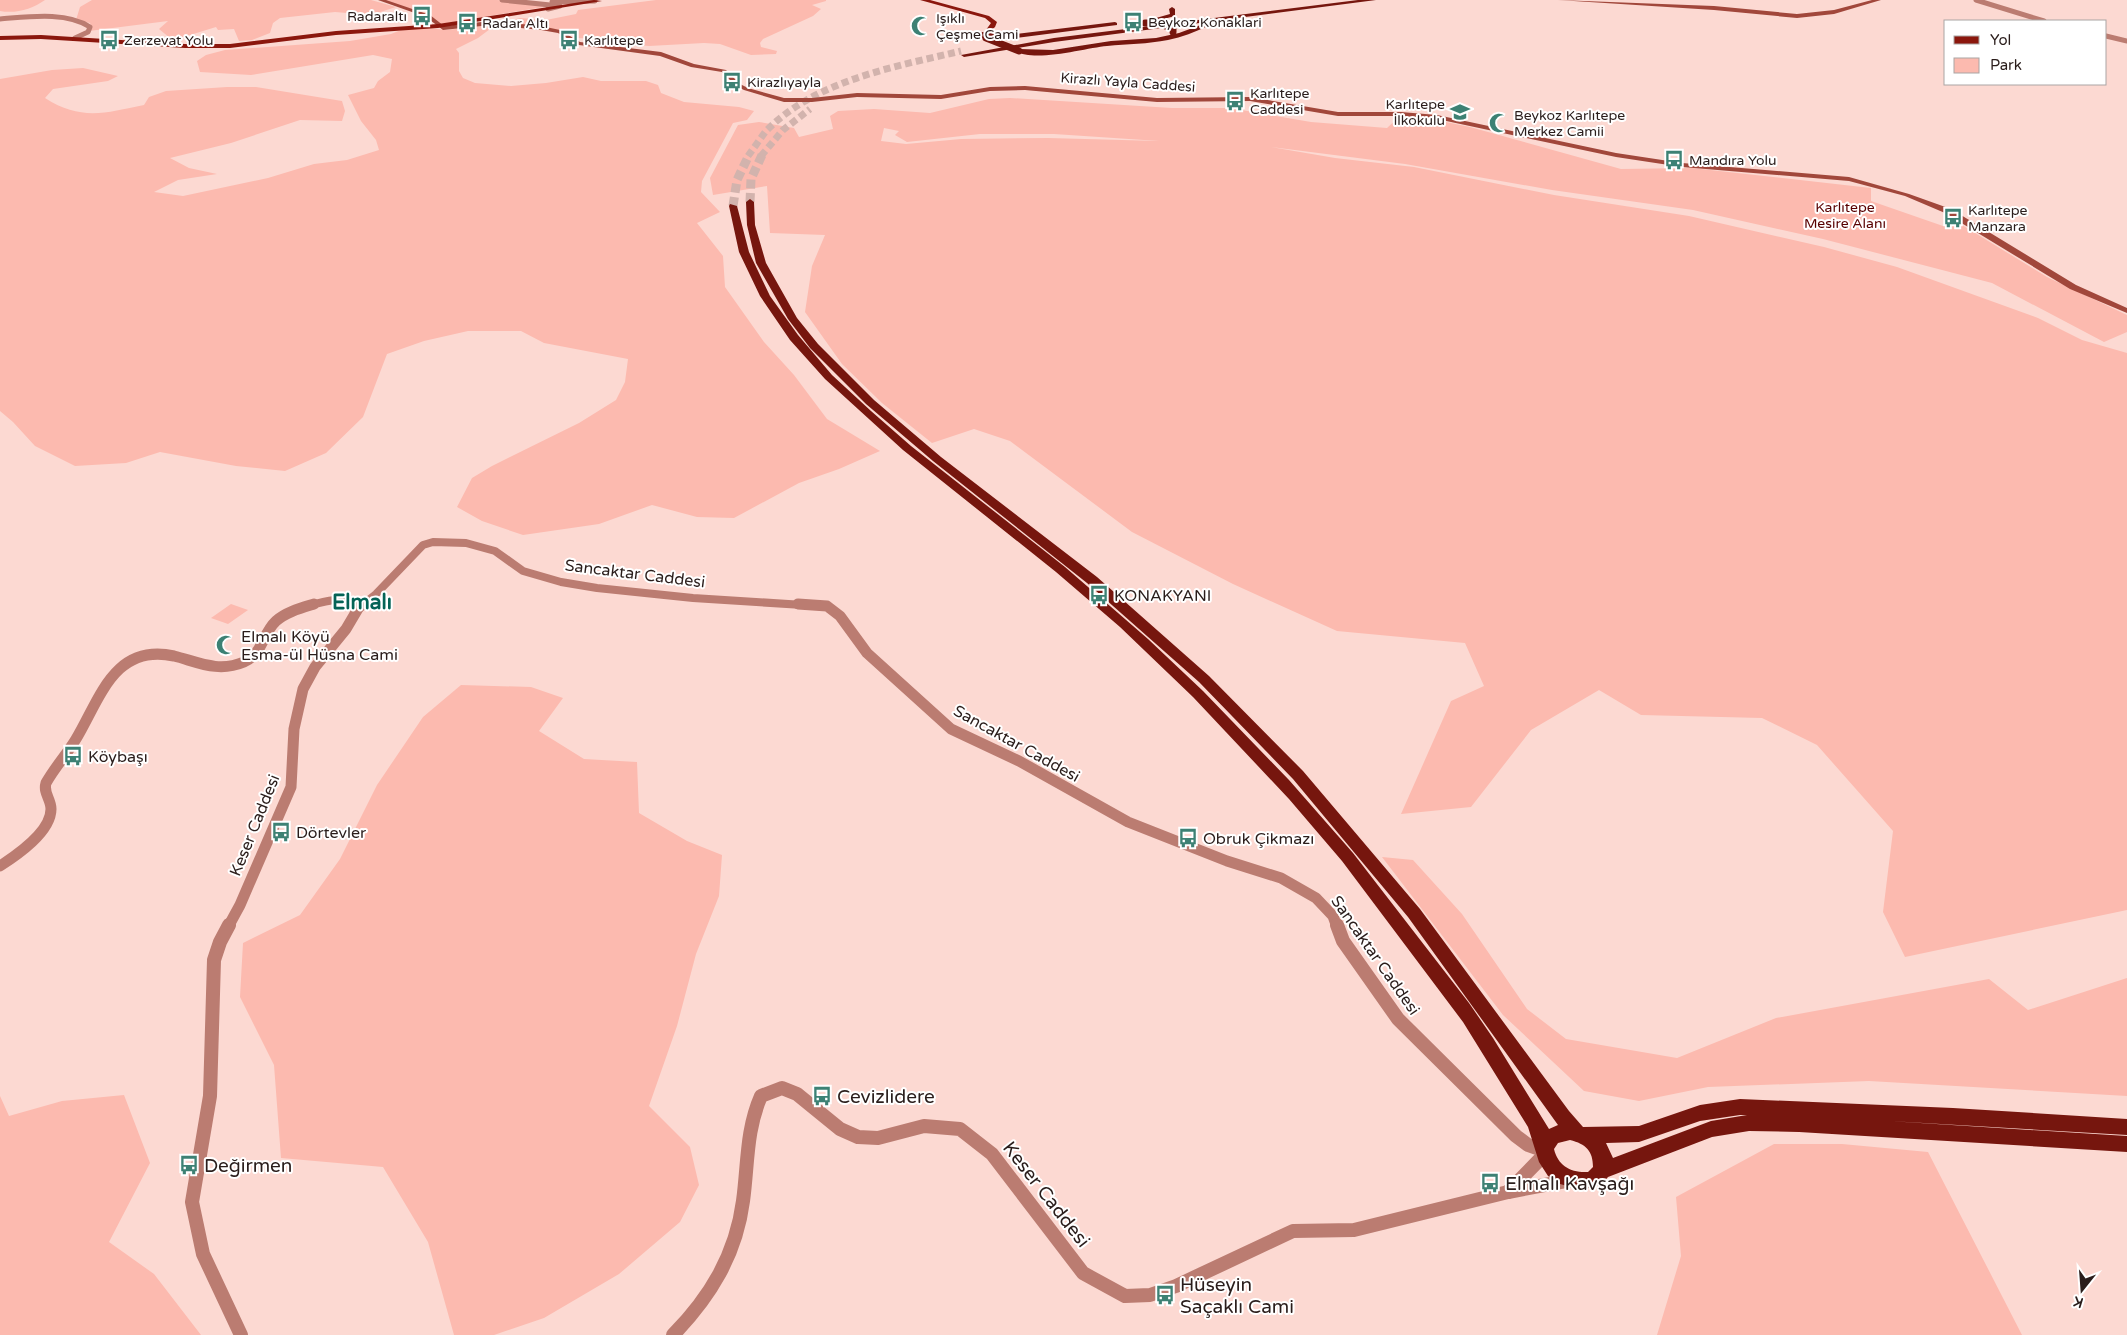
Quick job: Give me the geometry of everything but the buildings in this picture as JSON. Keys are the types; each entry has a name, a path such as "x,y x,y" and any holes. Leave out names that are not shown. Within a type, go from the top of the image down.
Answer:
{"highway":[{"path":"1056,38 1340,0"},
{"path":"1056,38 1373,0"},
{"path":"962,53 1145,22 1173,15 1176,9 1178,16 1185,20"},
{"path":"1090,46 1177,38 1210,24 1234,18"},
{"path":"985,35 1008,37 1069,28 1200,19"},
{"path":"985,35 1019,51 1038,53 1161,37 1173,32 1173,29 1167,26 1145,22 1069,28"},
{"path":"1056,38 1161,37"},
{"path":"733,206 739,239 756,278 779,317 803,350 887,433 1044,556 1183,677 1279,778 1336,842 1476,1025 1540,1131 1545,1151 1554,1170 1572,1180 1589,1180 1597,1177 1602,1171 1604,1164 1599,1148 1562,1117 1414,913 1298,775 1204,679 1092,580 937,459 870,402 814,346 793,319 761,262 751,225 750,202"},
{"path":"1545,1151 1552,1135 1567,1131 1580,1134 1639,1134 1700,1113 1740,1106 1953,1116 2127,1127"},
{"path":"1602,1171 1711,1129 1749,1123 1799,1124 2127,1144"}],"main road":[{"path":"381,0 428,16 439,25 453,27 474,20"},
{"path":"0,38 75,38 185,46 230,46 336,33 425,27 607,0"},
{"path":"923,0 987,17 994,22 985,35"},
{"path":"1561,0 1714,8 1797,16 1834,12 1878,0"},
{"name":"Kirazlı Yayla Caddesi","path":"453,27 491,23 541,28 560,32 579,43 662,54 692,66 724,71 738,85 746,89 784,100 812,100 857,95 941,97 1008,88 1157,100 1250,99 1338,114 1410,114 1438,117 1616,155 1682,165 1814,174 1893,190 1934,205 1975,227 2073,287 2127,311"}],"street":[{"path":"502,0 560,6"},
{"path":"509,0 599,1"},
{"path":"1976,0 2041,20"},
{"path":"525,11 560,6"},
{"path":"0,19 51,18 81,22 89,25 88,32 75,38"},
{"path":"2107,36 2127,41"},
{"name":"Sancaktar Caddesi","path":"359,607 376,594 423,545 447,541 466,543 495,550 524,571 561,582 693,598 827,606 840,616 867,653 951,729 1019,761 1128,822 1227,861 1281,878 1316,898 1333,916 1343,941 1398,1019 1516,1136 1528,1145 1545,1151"},
{"path":"0,866 29,844 49,820 52,811 45,794 45,785 76,740 107,682 120,668 139,657 158,653 171,655 211,669 230,667 249,660 259,652 272,626 289,612 340,599 356,602 359,607"},
{"name":"Keser Caddesi","path":"241,1335 203,1254 192,1202 210,1096 214,960 220,942 240,905 291,787 294,771 294,736 303,690 312,672 350,624 359,607"},
{"name":"Keser Caddesi","path":"673,1335 700,1306 726,1264 736,1240 741,1219 750,1122 761,1096 782,1088 797,1094 840,1129 858,1137 878,1138 924,1126 960,1129 992,1154 1083,1273 1125,1296 1150,1295 1176,1286 1293,1231 1354,1230 1508,1192"},
{"path":"1508,1192 1545,1151"},
{"path":"1508,1192 1572,1180"}],"green space":[{"path":"0,0 45,0 35,6 12,12 0,11"},
{"path":"92,0 371,0 396,7 371,15 335,12 280,18 273,23 270,33 252,40 239,41 234,29 218,30 216,27 177,39 170,38 159,29 168,21 89,31 92,28 90,23 76,20 80,7"},
{"path":"382,0 497,0 550,6 440,24 429,15"},
{"path":"656,0 826,1 812,5 821,9 813,16 763,39 760,43 761,47 777,51 776,54 751,55 720,44 649,46 626,44 608,39 575,38 563,31 514,24 516,19 520,18 546,20 576,14 578,10"},
{"path":"483,25 494,26 478,38 456,49 459,53 459,71 463,78 475,83 511,86 583,77 601,81 646,81 658,85 661,93 684,102 739,107 754,111 747,120 733,123 702,181 701,192 720,212 697,223 723,256 725,287 764,342 794,375 827,419 880,451 839,469 799,483 734,518 697,517 652,505 599,524 523,535 482,521 457,507 472,478 492,466 579,423 616,400 625,382 628,359 544,343 521,331 468,331 424,341 387,354 363,417 326,453 285,471 236,466 160,452 126,463 75,466 35,446 0,411 0,79 52,70 83,68 118,76 108,81 53,89 45,98 70,110 93,113 117,111 144,105 149,97 166,91 227,87 256,87 342,101 345,111 342,121 300,120 231,143 170,158 189,168 217,174 178,180 154,192 183,196 268,178 314,164 347,160 379,150 376,140 361,121 348,95 374,88 378,81 390,72 392,59 373,55 251,75 200,72 197,61 206,55 225,50 350,41 391,34 401,30 427,28 447,30"},
{"name":"Karlıtepe Mesire Alanı","path":"1010,98 1172,108 1230,108 1311,122 1387,128 1399,117 1441,121 1470,127 1621,169 1692,168 1871,188 1871,201 1943,226 1962,225 2047,277 2127,315 2127,332 2104,342 1992,283 1823,239 1693,210 1552,190 1405,164 1271,147 1335,158 1414,167 1554,195 1689,216 1824,247 1897,267 2038,318 2082,340 2127,353 2127,910 1905,957 1883,912 1893,831 1817,745 1762,718 1641,715 1599,690 1531,730 1471,807 1401,814 1451,701 1484,686 1465,643 1337,631 1233,584 1132,532 1010,441 974,429 932,443 882,403 842,364 805,312 812,266 825,235 770,233 767,186 713,195 710,178 738,125 759,122 794,128 799,137 833,129 830,116 838,111 874,109 930,113 989,99","holes":["884,128 899,131 895,135 907,142 980,134 1054,134 1159,141 1048,138 961,139 906,144 881,141"]},
{"path":"231,604 248,610 228,624 211,618"},
{"path":"461,685 531,687 563,698 539,731 584,759 637,762 639,813 687,841 722,855 719,896 696,954 677,1026 649,1106 690,1147 699,1185 680,1222 619,1274 544,1318 494,1335 454,1335 428,1242 383,1167 281,1158 274,1065 240,997 243,943 300,915 340,859 377,785 423,717"},
{"path":"1382,857 1413,860 1462,914 1527,1009 1566,1039 1677,1058 1776,1018 1989,979 2028,1010 2127,978 2127,1096 1869,1081 1708,1087 1639,1101 1584,1091 1503,1015"},
{"path":"124,1095 150,1163 109,1242 154,1274 201,1335 0,1335 0,1096 9,1116 62,1101"},
{"path":"1774,1144 1842,1144 1928,1152 2022,1335 1657,1335 1681,1256 1676,1197"}],"tunnel":[{"path":"748,156 766,131 786,114 808,99 832,87 883,70 961,51"},
{"path":"761,156 783,130 810,109"},
{"path":"733,206 737,180 749,155"},
{"path":"750,202 751,179 762,155"}],"place":[{"name":"Radaraltı","path":"422,16"},
{"name":"Beykoz Konaklari","path":"1133,22"},
{"name":"Radar Altı","path":"467,23"},
{"name":"Işıklı Çeşme Cami","path":"921,26"},
{"name":"Zerzevat Yolu","path":"109,40"},
{"name":"Karlıtepe","path":"569,40"},
{"name":"Kirazlıyayla","path":"732,82"},
{"name":"Karlıtepe Caddesi","path":"1235,101"},
{"name":"Karlıtepe İlkokulu","path":"1460,112"},
{"name":"Beykoz Karlıtepe Merkez Camii","path":"1499,123"},
{"name":"Mandıra Yolu","path":"1674,160"},
{"name":"Karlıtepe Manzara","path":"1953,218"},
{"name":"KONAKYANI","path":"1099,595"},
{"name":"Elmalı Köyü Esma-ül Hüsna Cami","path":"226,645"},
{"name":"Köybaşı","path":"73,756"},
{"name":"Dörtevler","path":"281,832"},
{"name":"Obruk Çikmazı","path":"1188,838"},
{"name":"Cevizlidere","path":"822,1096"},
{"name":"Değirmen","path":"189,1165"},
{"name":"Elmalı Kavşağı","path":"1490,1183"},
{"name":"Hüseyin Saçaklı Cami","path":"1165,1295"}],"district":[{"name":"Elmalı","path":"362,602"}]}
